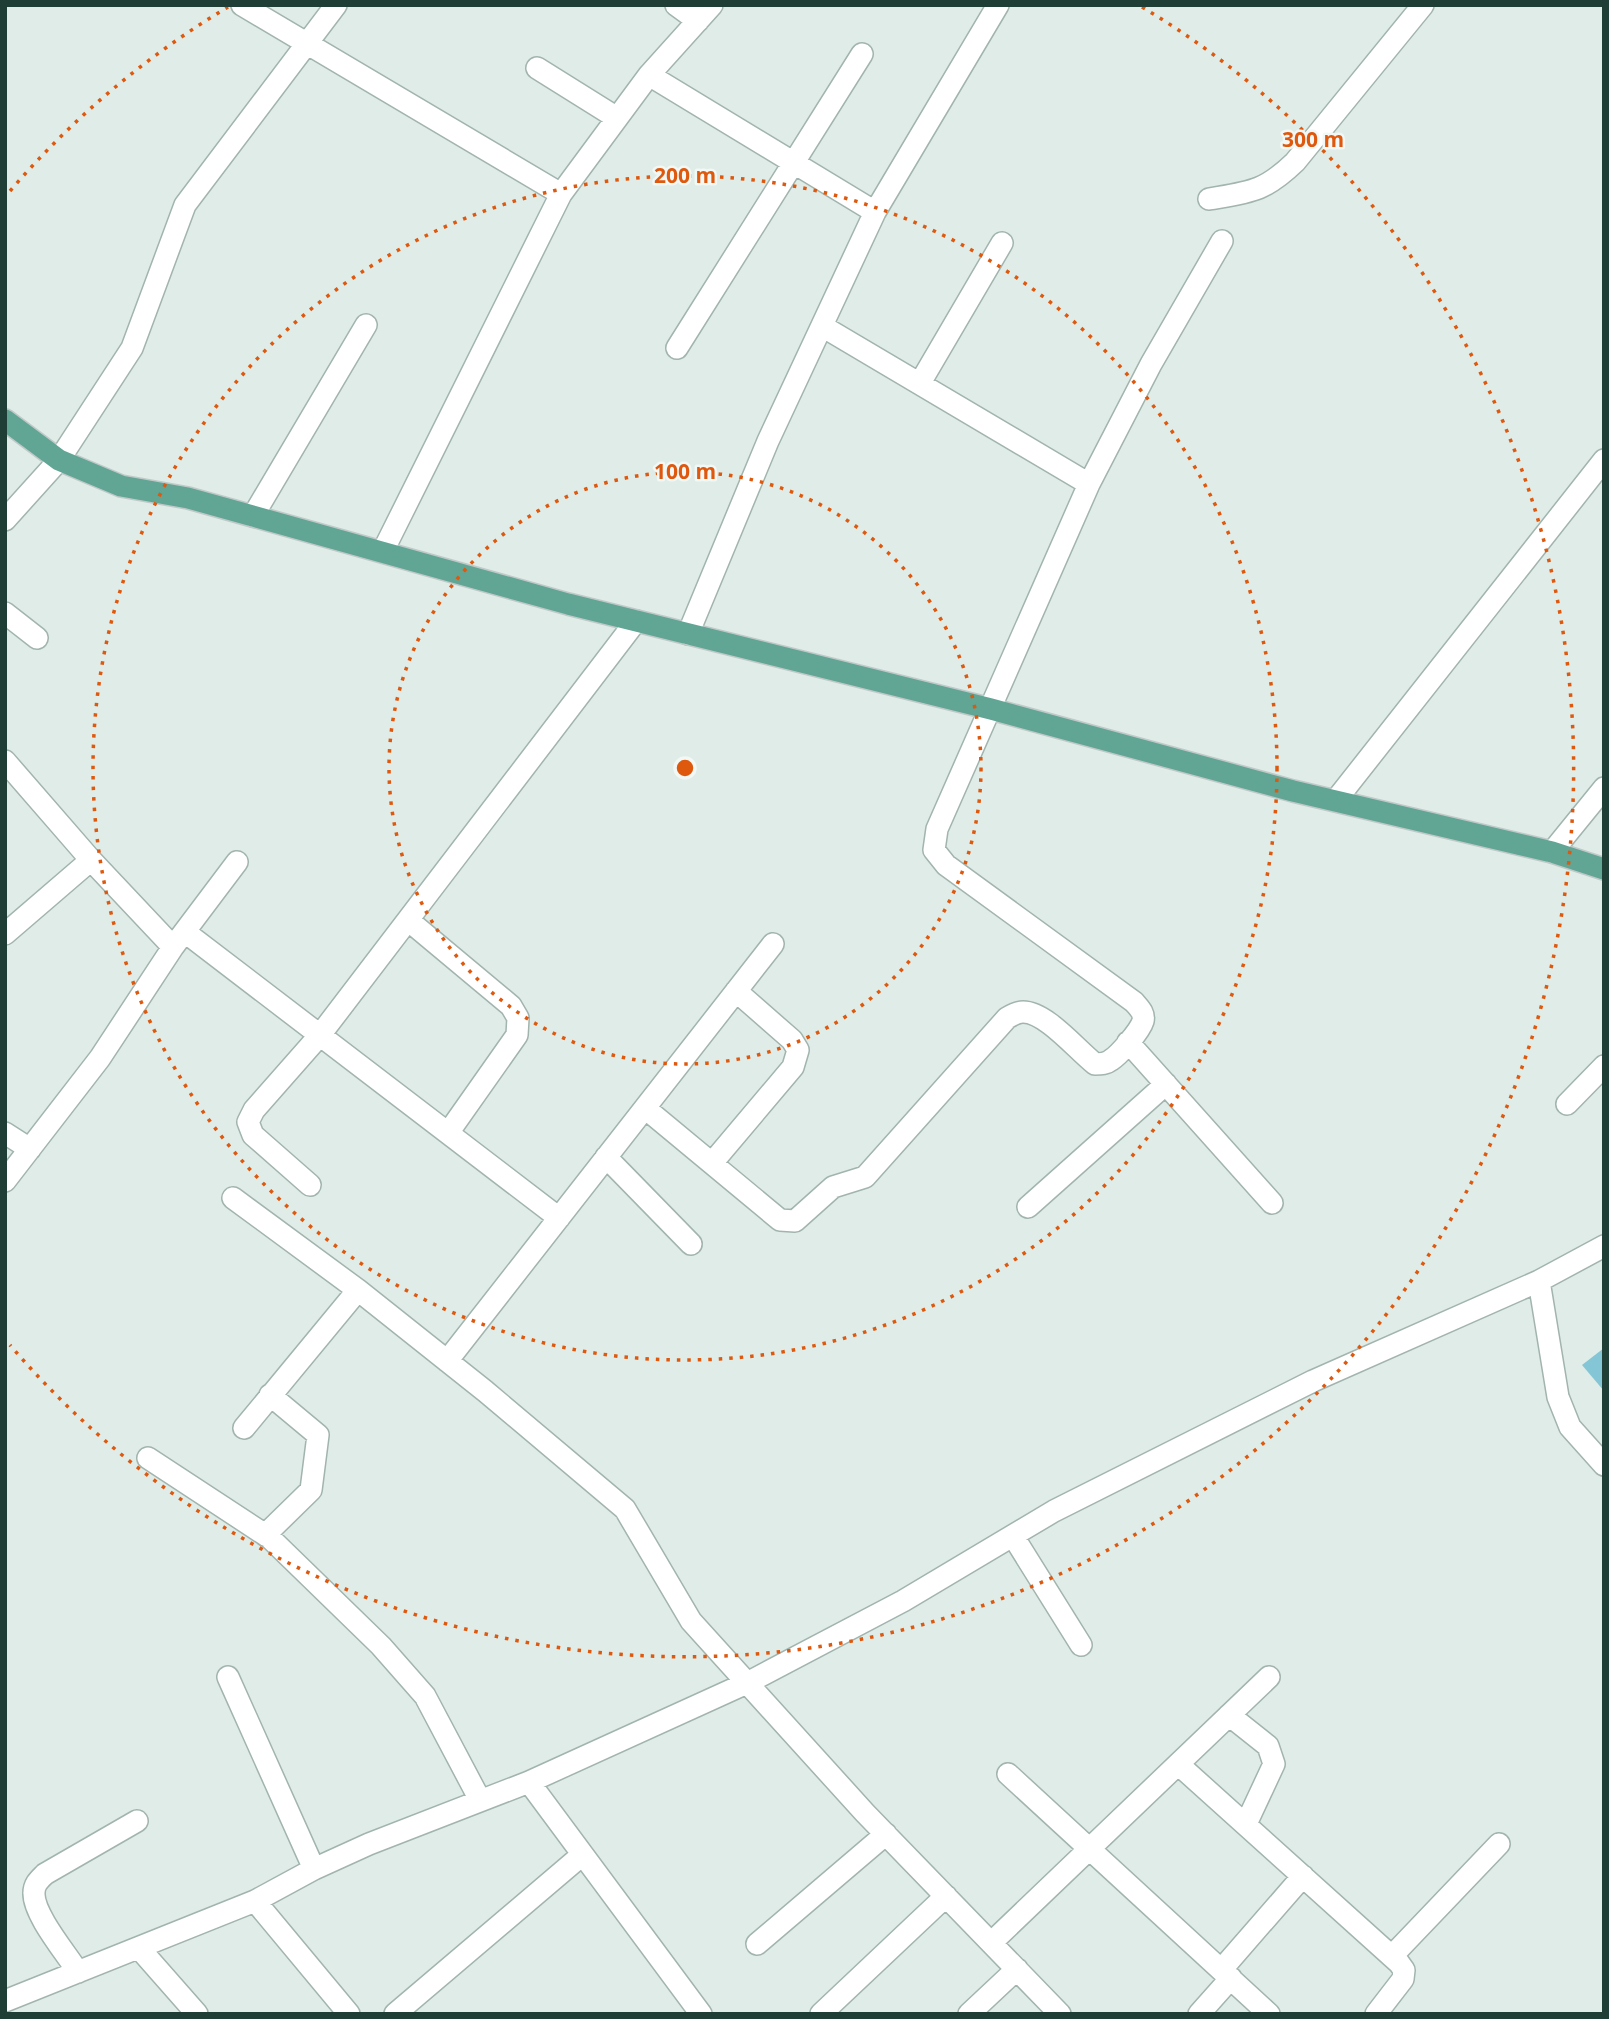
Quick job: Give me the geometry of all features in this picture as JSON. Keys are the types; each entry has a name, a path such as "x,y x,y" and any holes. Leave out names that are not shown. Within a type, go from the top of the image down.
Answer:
{"main road":[{"path":"5,420 59,460 121,486 188,498 568,604 991,709 1293,791 1552,852 1604,869"}],"street":[{"path":"242,5 561,194"},
{"path":"5,520 59,460 132,348 185,205 336,5"},
{"path":"383,551 561,194 649,75 705,13 676,5"},
{"path":"688,634 768,441 876,212 998,5"},
{"path":"1209,199 1257,191 1277,180 1295,162 1423,5"},
{"path":"677,348 862,54"},
{"path":"537,68 617,118"},
{"path":"649,75 876,212"},
{"path":"645,1108 780,1220 795,1221 833,1187 865,1177 1007,1018 1019,1012 1032,1013 1042,1018 1095,1064 1112,1060 1143,1020 1142,1012 1134,1002 946,864 934,850 937,829 1089,484 1151,365 1222,241"},
{"path":"920,383 1002,243"},
{"path":"253,516 366,325"},
{"path":"822,326 1089,484"},
{"path":"1336,800 1604,460"},
{"path":"5,613 37,638"},
{"path":"310,1185 253,1135 248,1122 254,1110 320,1035 636,621"},
{"path":"5,761 91,860 179,939 320,1035 559,1218"},
{"path":"1552,852 1604,788"},
{"path":"5,934 91,860"},
{"path":"5,1181 100,1058 179,939 237,862"},
{"path":"408,920 511,1006 518,1018 517,1035 448,1133"},
{"path":"447,1361 773,944"},
{"path":"712,1163 793,1067 798,1050 792,1040 736,991"},
{"path":"1128,1042 1272,1202"},
{"path":"1567,1104 1604,1066"},
{"path":"1028,1207 1166,1084"},
{"path":"5,1133 30,1149"},
{"path":"606,1157 691,1244"},
{"path":"233,1198 358,1290 625,1509 691,1621 886,1834 1060,2014"},
{"path":"9,2005 78,1972 255,1901 314,1869 369,1844 529,1782 748,1682 903,1601 1054,1511 1312,1381 1539,1281 1604,1246"},
{"path":"1539,1281 1558,1398 1570,1427 1604,1465"},
{"path":"244,1428 358,1290"},
{"path":"265,1535 311,1490 318,1435 270,1395"},
{"path":"149,1458 265,1535 381,1646 425,1696 480,1800"},
{"path":"1013,1536 1081,1645"},
{"path":"228,1677 314,1869"},
{"path":"991,1943 1269,1677"},
{"path":"1229,1715 1268,1746 1274,1764 1246,1824"},
{"path":"1178,1764 1392,1956 1404,1970 1403,1979 1376,2014"},
{"path":"1008,1774 1269,2014"},
{"path":"529,1782 701,2014"},
{"path":"78,1972 40,1913 33,1894 36,1883 45,1874 137,1821"},
{"path":"757,1944 886,1834"},
{"path":"1392,1956 1499,1844"},
{"path":"395,2014 582,1855"},
{"path":"1199,2014 1226,1974 1303,1876"},
{"path":"821,2014 946,1896"},
{"path":"255,1901 349,2014"},
{"path":"139,1948 197,2014"},
{"path":"970,2014 1017,1969"}],"water":[{"path":"1604,1348 1604,1391 1582,1365"}]}
